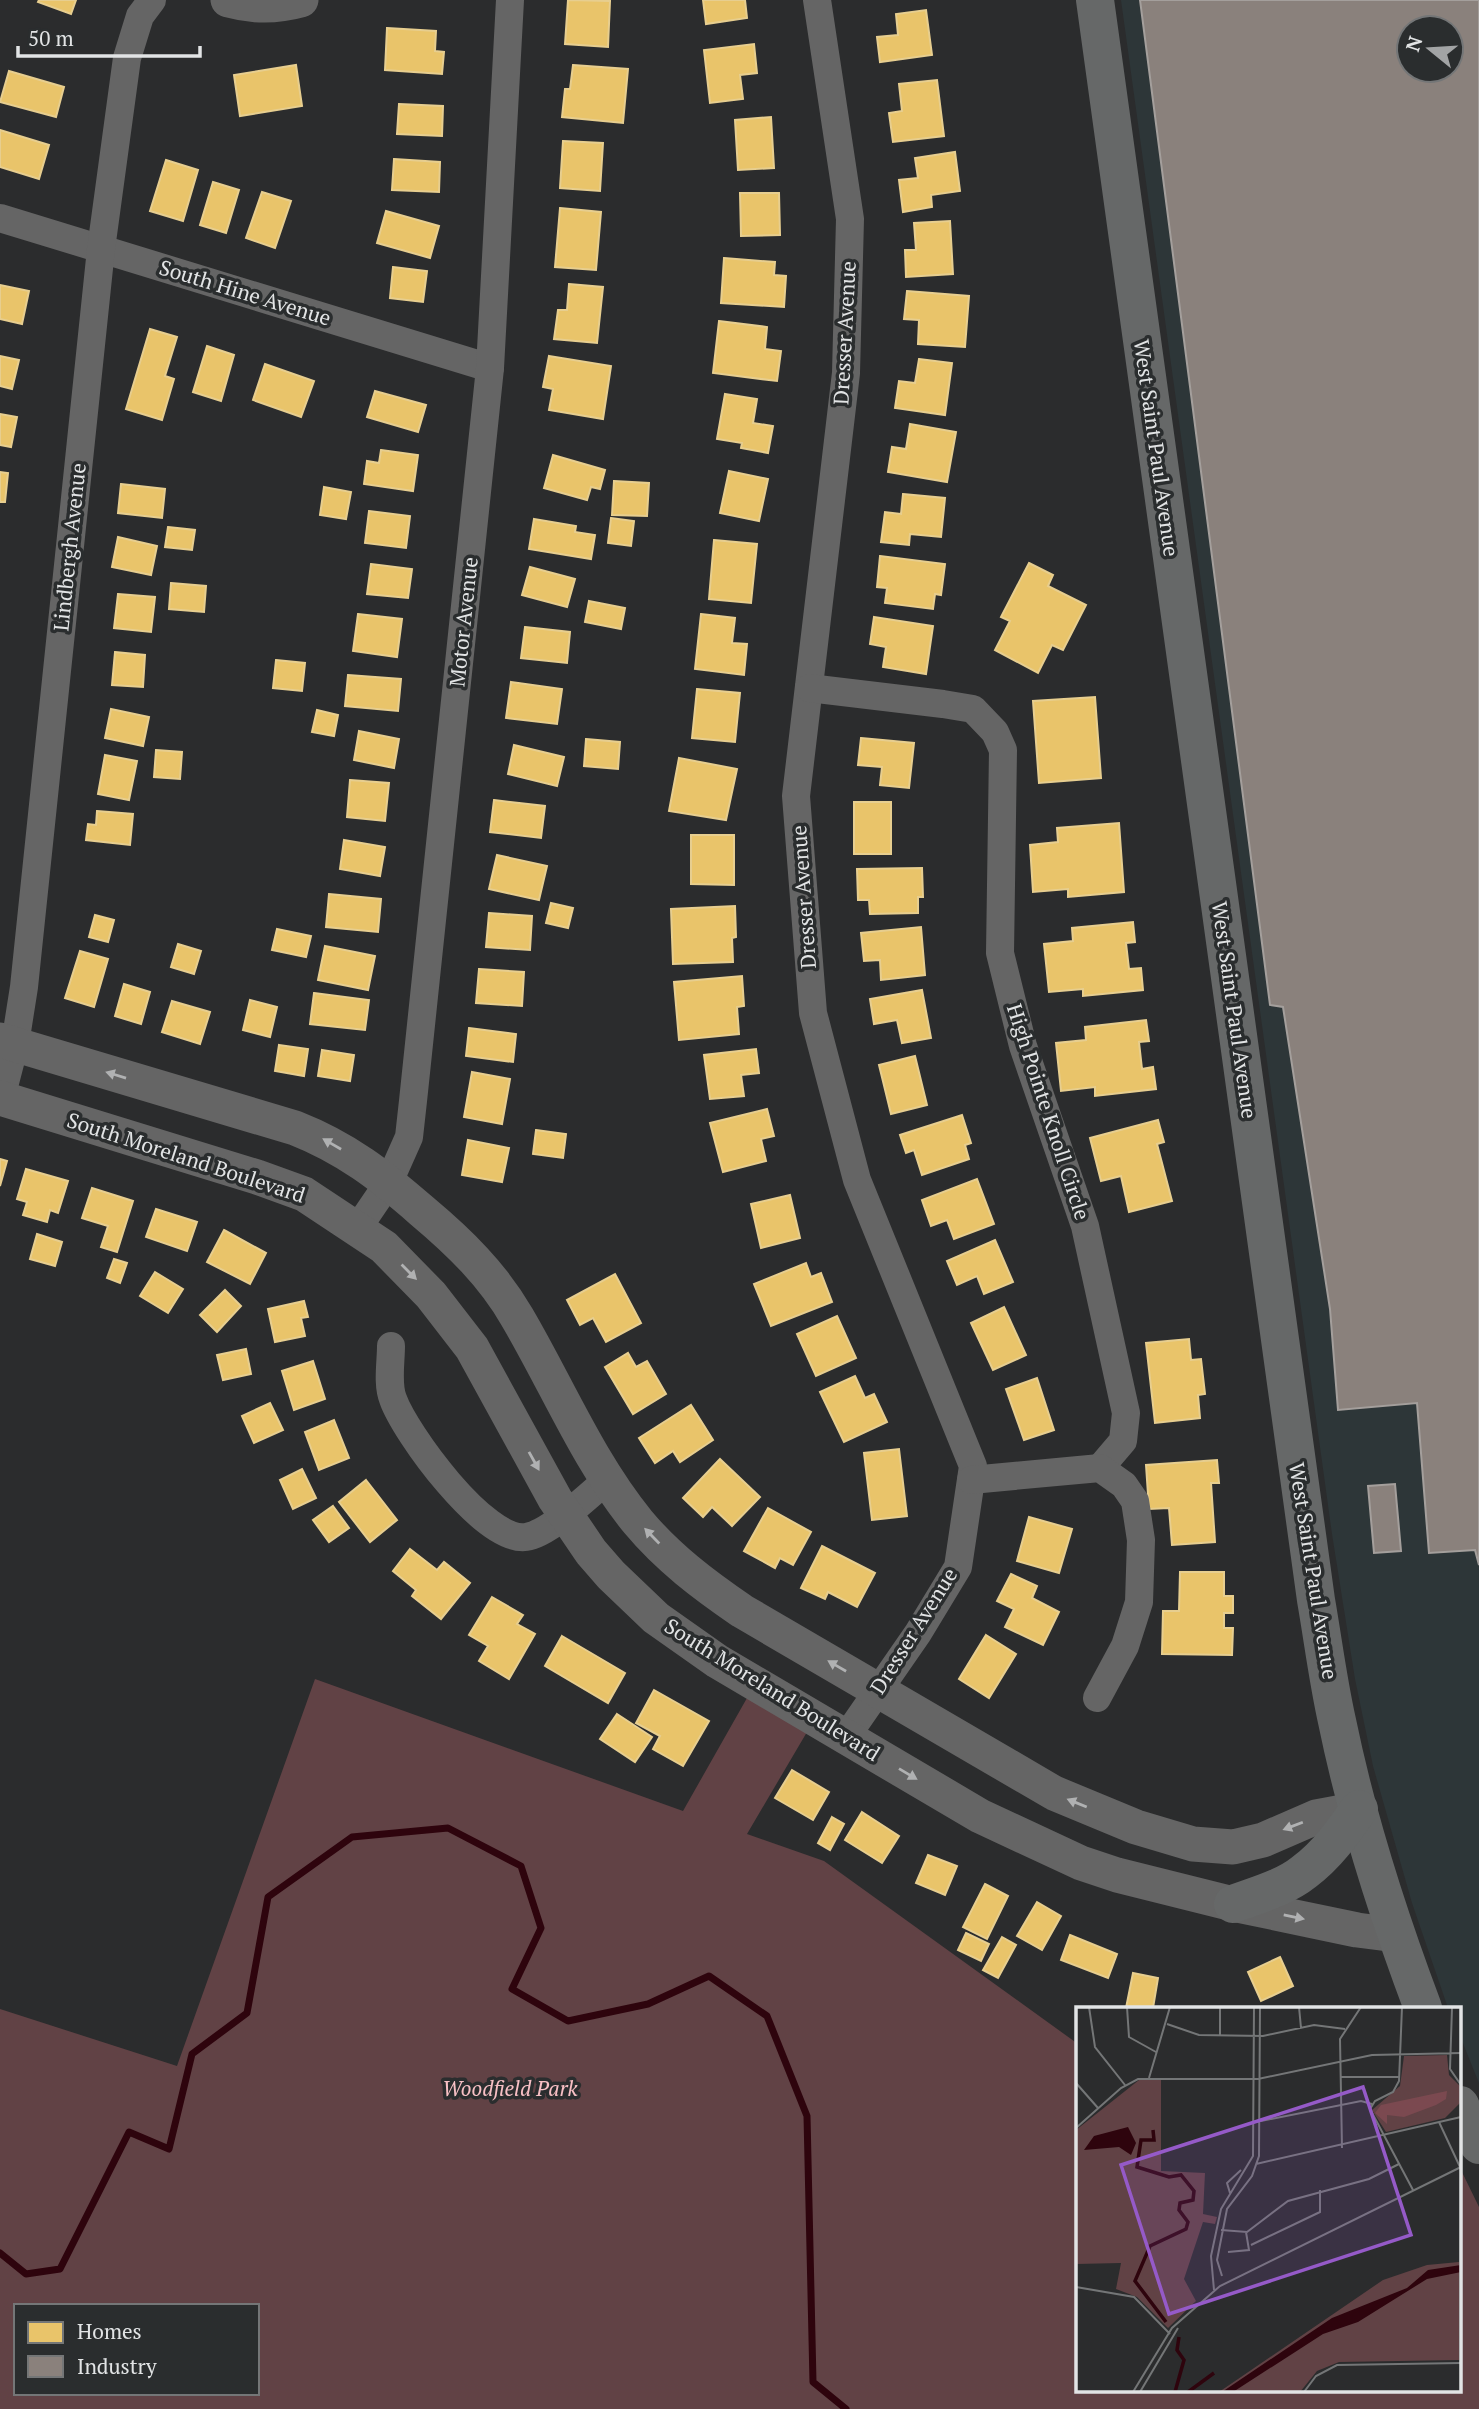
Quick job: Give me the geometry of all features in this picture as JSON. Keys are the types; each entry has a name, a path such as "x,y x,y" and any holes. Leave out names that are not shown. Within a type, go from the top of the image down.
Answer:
{"main road":[{"name":"West Saint Paul Avenue","path":"1095,0 1316,1600 1337,1722 1359,1809 1396,1935 1423,2007"},
{"path":"1233,1904 1304,1873 1334,1844 1359,1809"},
{"path":"1462,2109 1479,2145"}],"street":[{"name":"Lindbergh Avenue","path":"1,1098 8,1042 26,974 101,249 127,58 140,16 152,0"},
{"path":"228,0 248,5 271,6 301,0"},
{"name":"Motor Avenue","path":"356,1229 389,1182 409,1137 490,368 510,0"},
{"name":"Dresser Avenue","path":"817,0 850,219 846,373 796,796 813,1013 857,1180 972,1466 958,1567 918,1633 846,1737"},
{"name":"South Hine Avenue","path":"0,218 490,368"},
{"name":"High Pointe Knoll Circle","path":"809,688 973,709 995,732 1003,750 1000,953 1023,1046 1085,1226 1126,1413 1124,1441 1100,1468"},
{"path":"8,1042 304,1132 323,1139 369,1166 459,1243 493,1283 516,1314 608,1479 639,1524 678,1564 742,1611 1054,1793 1136,1827 1193,1844 1233,1847 1263,1840 1316,1817 1359,1809"},
{"name":"South Moreland Boulevard","path":"1,1098 269,1181 320,1203 384,1247 431,1295 472,1348 565,1514 591,1552 656,1618 717,1661 980,1816 1082,1863 1233,1904 1357,1930 1396,1935"},
{"path":"391,1346 391,1395 401,1420 436,1469 492,1524 519,1538 539,1533 608,1479"},
{"path":"971,1480 1100,1468 1124,1485 1135,1502 1141,1540 1139,1602 1125,1646 1097,1698"},
{"path":"1156,1885 1167,1836"}],"shaded area":[{"path":"1121,0 1479,0 1479,2083 1462,2041 1462,2007 1448,2007 1412,1903 1373,1766 1355,1679 1332,1534"}],"green space":[{"name":"Woodfield Park","path":"315,1679 683,1811 747,1698 807,1732 747,1834 824,1861 1076,2043 1076,2392 1462,2392 1462,2172 1479,2207 1479,2409 0,2409 0,2009 177,2066"}],"building: Homes":[{"path":"76,0 71,14 38,2"},
{"path":"568,0 610,1 608,47 565,44"},
{"path":"703,0 745,0 747,18 706,24"},
{"path":"926,10 932,55 880,62 877,37 898,35 896,14"},
{"path":"387,28 436,31 435,51 444,52 442,74 385,70"},
{"path":"754,44 757,73 740,75 743,99 710,103 704,50"},
{"path":"296,65 302,106 240,116 234,75"},
{"path":"573,65 628,69 623,123 562,117 565,89 570,89"},
{"path":"9,71 64,87 56,117 0,102"},
{"path":"937,80 944,136 893,142 889,113 902,111 899,84"},
{"path":"399,104 443,106 442,136 397,134"},
{"path":"771,117 774,168 738,170 735,120"},
{"path":"0,130 49,145 39,179 0,167"},
{"path":"563,141 603,143 600,191 560,188"},
{"path":"955,152 960,191 931,195 932,207 903,212 899,180 918,178 915,158"},
{"path":"394,159 440,162 439,192 392,190"},
{"path":"166,160 198,170 183,221 150,211"},
{"path":"213,182 239,190 226,233 200,225"},
{"path":"262,192 291,201 275,248 246,238"},
{"path":"740,193 779,193 780,235 741,236"},
{"path":"560,208 601,212 596,270 555,267"},
{"path":"386,211 439,226 430,258 377,243"},
{"path":"950,221 953,274 906,277 905,250 916,250 914,223"},
{"path":"724,258 775,262 774,275 786,276 784,307 721,303"},
{"path":"393,267 427,271 423,302 390,298"},
{"path":"569,284 603,287 597,343 554,339 558,310 567,310"},
{"path":"0,285 29,291 22,324 0,319"},
{"path":"907,291 969,296 965,347 918,344 919,320 904,319"},
{"path":"719,321 767,327 765,349 781,351 777,381 713,373"},
{"path":"150,329 177,337 165,376 174,379 162,420 126,409"},
{"path":"207,346 234,355 221,401 193,392"},
{"path":"0,356 19,360 12,389 0,386"},
{"path":"549,356 611,366 603,419 549,410 553,389 543,387"},
{"path":"919,359 952,363 945,415 895,408 899,381 915,383"},
{"path":"265,364 314,381 301,417 253,400"},
{"path":"375,391 426,405 418,432 367,417"},
{"path":"725,394 757,399 753,423 773,426 768,453 741,448 742,443 717,439"},
{"path":"0,414 17,417 11,447 0,445"},
{"path":"910,424 956,432 947,482 888,472 892,447 906,449"},
{"path":"381,450 418,455 413,491 364,484 367,461 379,463"},
{"path":"553,455 605,470 600,489 591,487 587,500 544,488"},
{"path":"729,471 768,479 759,521 720,513"},
{"path":"0,472 8,473 5,502 0,502"},
{"path":"614,481 649,483 647,516 612,515"},
{"path":"121,484 165,489 162,518 118,513"},
{"path":"324,487 351,492 346,519 320,515"},
{"path":"903,494 945,498 941,537 910,534 909,545 881,542 885,512 901,514"},
{"path":"369,511 410,516 406,548 365,543"},
{"path":"611,518 634,521 631,546 608,543"},
{"path":"534,519 576,526 575,532 595,535 591,559 529,549"},
{"path":"168,527 195,530 192,550 165,547"},
{"path":"118,537 157,546 151,575 112,567"},
{"path":"714,540 757,544 751,603 709,599"},
{"path":"880,556 945,564 941,595 935,594 933,609 885,603 887,588 877,587"},
{"path":"1029,563 1053,575 1048,586 1086,605 1063,650 1052,645 1038,673 995,650 1010,621 1001,617"},
{"path":"371,564 412,569 408,598 367,594"},
{"path":"530,567 575,579 567,607 522,595"},
{"path":"171,583 206,586 204,612 169,609"},
{"path":"118,594 155,597 151,632 114,628"},
{"path":"589,601 625,608 621,629 585,622"},
{"path":"358,614 402,619 397,657 353,651"},
{"path":"701,614 735,618 732,643 747,644 744,675 695,669"},
{"path":"874,617 933,626 926,674 883,667 886,647 870,644"},
{"path":"525,627 570,632 567,663 521,658"},
{"path":"115,652 145,655 143,687 112,685"},
{"path":"276,660 305,663 302,691 273,688"},
{"path":"348,675 401,679 398,711 345,706"},
{"path":"511,682 562,689 557,724 506,718"},
{"path":"697,689 740,693 735,742 692,738"},
{"path":"1095,697 1101,778 1039,783 1033,701"},
{"path":"111,709 149,717 143,746 105,738"},
{"path":"317,710 338,715 334,736 312,732"},
{"path":"359,731 399,739 394,768 354,760"},
{"path":"861,738 914,743 909,788 880,785 882,767 858,765"},
{"path":"586,739 620,742 618,769 584,766"},
{"path":"514,745 564,757 557,786 508,774"},
{"path":"156,750 182,752 180,779 154,777"},
{"path":"105,755 137,761 129,800 98,794"},
{"path":"679,758 737,769 726,820 669,811"},
{"path":"350,780 389,783 385,821 347,817"},
{"path":"494,800 545,806 541,838 490,832"},
{"path":"854,802 891,802 891,854 854,854"},
{"path":"97,811 133,814 130,845 86,840 88,824 96,825"},
{"path":"1119,823 1124,892 1068,897 1068,889 1033,892 1030,845 1058,842 1057,828"},
{"path":"691,835 734,835 734,885 691,884"},
{"path":"344,840 385,847 380,876 340,869"},
{"path":"497,855 547,866 539,900 489,889"},
{"path":"922,868 923,897 918,897 918,913 870,914 869,900 858,900 857,869"},
{"path":"329,894 381,899 378,932 326,927"},
{"path":"551,903 573,908 568,928 546,923"},
{"path":"735,906 736,937 732,938 733,962 673,964 671,909"},
{"path":"489,913 532,916 530,950 486,947"},
{"path":"95,915 114,920 108,942 89,937"},
{"path":"1133,922 1135,942 1126,943 1129,969 1141,968 1143,990 1083,996 1083,989 1049,992 1044,944 1073,941 1072,928"},
{"path":"921,927 925,975 881,980 880,960 864,961 861,933"},
{"path":"277,929 311,936 306,957 272,950"},
{"path":"178,944 201,951 194,974 171,967"},
{"path":"325,946 375,956 368,990 318,980"},
{"path":"80,951 108,959 94,1007 65,998"},
{"path":"479,969 524,972 522,1006 476,1003"},
{"path":"742,976 744,1006 737,1007 739,1034 679,1040 674,982"},
{"path":"124,984 150,992 141,1024 115,1016"},
{"path":"922,990 931,1038 902,1043 897,1020 874,1024 870,999"},
{"path":"314,993 369,1000 365,1030 310,1024"},
{"path":"250,1000 277,1007 270,1037 243,1030"},
{"path":"172,1001 210,1012 200,1044 162,1032"},
{"path":"1146,1020 1149,1041 1139,1042 1142,1069 1153,1067 1156,1089 1095,1096 1095,1087 1061,1091 1056,1043 1086,1040 1085,1027"},
{"path":"469,1028 516,1034 513,1062 466,1056"},
{"path":"279,1045 308,1049 304,1076 275,1071"},
{"path":"756,1049 759,1073 741,1075 744,1096 710,1099 704,1055"},
{"path":"322,1050 354,1055 350,1081 318,1076"},
{"path":"915,1056 927,1105 891,1114 879,1065"},
{"path":"472,1072 510,1079 502,1124 464,1117"},
{"path":"767,1109 774,1136 761,1139 766,1161 723,1172 710,1123"},
{"path":"962,1115 971,1143 965,1145 969,1159 922,1175 914,1150 906,1153 900,1135"},
{"path":"1158,1120 1164,1142 1157,1144 1172,1201 1129,1212 1121,1176 1101,1181 1090,1138"},
{"path":"536,1130 566,1134 563,1158 533,1154"},
{"path":"468,1140 509,1148 502,1182 462,1175"},
{"path":"0,1159 7,1161 0,1186"},
{"path":"26,1169 68,1181 58,1213 50,1210 47,1222 23,1215 27,1202 17,1199"},
{"path":"977,1179 994,1224 954,1239 947,1220 931,1226 922,1200"},
{"path":"92,1188 133,1201 117,1252 101,1247 108,1226 82,1218"},
{"path":"790,1195 800,1238 761,1248 751,1204"},
{"path":"156,1209 197,1222 187,1251 146,1237"},
{"path":"224,1230 266,1253 250,1284 207,1262"},
{"path":"37,1234 62,1242 55,1266 30,1259"},
{"path":"995,1240 1013,1282 984,1294 977,1276 957,1285 947,1261"},
{"path":"114,1259 127,1263 120,1283 107,1278"},
{"path":"806,1263 811,1277 821,1273 832,1302 771,1326 754,1284"},
{"path":"155,1272 183,1289 168,1313 140,1296"},
{"path":"615,1274 641,1323 606,1342 593,1318 580,1325 567,1300"},
{"path":"225,1290 241,1306 217,1332 200,1315"},
{"path":"304,1301 308,1317 301,1318 305,1336 275,1342 268,1309"},
{"path":"1004,1307 1026,1355 993,1370 971,1323"},
{"path":"837,1316 856,1358 816,1376 797,1334"},
{"path":"1189,1339 1191,1360 1201,1359 1205,1394 1198,1395 1200,1418 1155,1423 1146,1343"},
{"path":"246,1349 251,1374 223,1380 217,1355"},
{"path":"628,1353 636,1367 647,1361 666,1394 633,1414 605,1367"},
{"path":"313,1361 325,1399 294,1410 282,1371"},
{"path":"855,1376 865,1398 874,1394 887,1422 844,1442 820,1392"},
{"path":"1037,1378 1054,1430 1024,1440 1006,1389"},
{"path":"270,1403 283,1430 254,1443 242,1416"},
{"path":"691,1405 713,1440 680,1462 673,1451 655,1463 639,1438"},
{"path":"334,1420 349,1458 319,1470 305,1432"},
{"path":"899,1449 907,1516 872,1520 864,1453"},
{"path":"720,1459 760,1497 732,1526 712,1507 703,1517 683,1498"},
{"path":"1217,1460 1219,1483 1211,1483 1215,1542 1172,1545 1169,1508 1149,1509 1146,1465"},
{"path":"302,1469 316,1498 293,1509 280,1480"},
{"path":"366,1480 397,1520 370,1542 339,1502"},
{"path":"333,1506 349,1528 329,1542 313,1520"},
{"path":"768,1508 811,1532 793,1565 780,1558 775,1568 744,1551"},
{"path":"1029,1517 1072,1529 1059,1573 1017,1561"},
{"path":"822,1546 875,1573 857,1607 828,1592 825,1599 801,1588"},
{"path":"410,1549 437,1570 444,1562 470,1583 441,1619 412,1596 416,1590 393,1571"},
{"path":"1180,1572 1224,1572 1224,1596 1233,1596 1233,1613 1224,1613 1224,1628 1233,1628 1232,1655 1162,1654 1163,1611 1179,1611"},
{"path":"1011,1574 1037,1586 1032,1598 1059,1612 1043,1645 1005,1627 1014,1609 997,1601"},
{"path":"492,1597 523,1615 517,1624 535,1634 509,1679 479,1661 488,1646 469,1635"},
{"path":"986,1635 1016,1654 989,1698 959,1679"},
{"path":"562,1636 625,1673 608,1703 545,1666"},
{"path":"654,1690 709,1721 683,1766 653,1749 660,1736 636,1723"},
{"path":"617,1714 652,1737 635,1762 600,1739"},
{"path":"792,1770 829,1792 813,1820 775,1798"},
{"path":"862,1812 899,1836 882,1863 845,1840"},
{"path":"832,1817 844,1824 830,1850 818,1843"},
{"path":"928,1855 957,1866 945,1895 916,1883"},
{"path":"985,1884 1008,1896 987,1939 963,1927"},
{"path":"1037,1902 1061,1916 1042,1950 1017,1936"},
{"path":"966,1933 989,1944 981,1961 958,1950"},
{"path":"1070,1935 1117,1954 1108,1978 1061,1960"},
{"path":"1002,1937 1016,1945 998,1978 983,1970"},
{"path":"1280,1957 1293,1986 1261,2001 1248,1972"},
{"path":"1133,1973 1158,1978 1153,2007 1126,2007"}],"building: Industry":[{"path":"1140,0 1479,0 1479,1565 1475,1550 1429,1553 1417,1403 1338,1410 1330,1309 1283,1007 1270,1005"},
{"path":"1395,1484 1401,1551 1374,1553 1368,1486"}],"waterway":[{"path":"0,2253 26,2274 60,2269 129,2132 169,2149 192,2054 247,2013 268,1897 352,1837 448,1828 521,1866 541,1928 512,1989 568,2021 648,2004 709,1976 767,2016 807,2116 813,2382 846,2409"}]}
